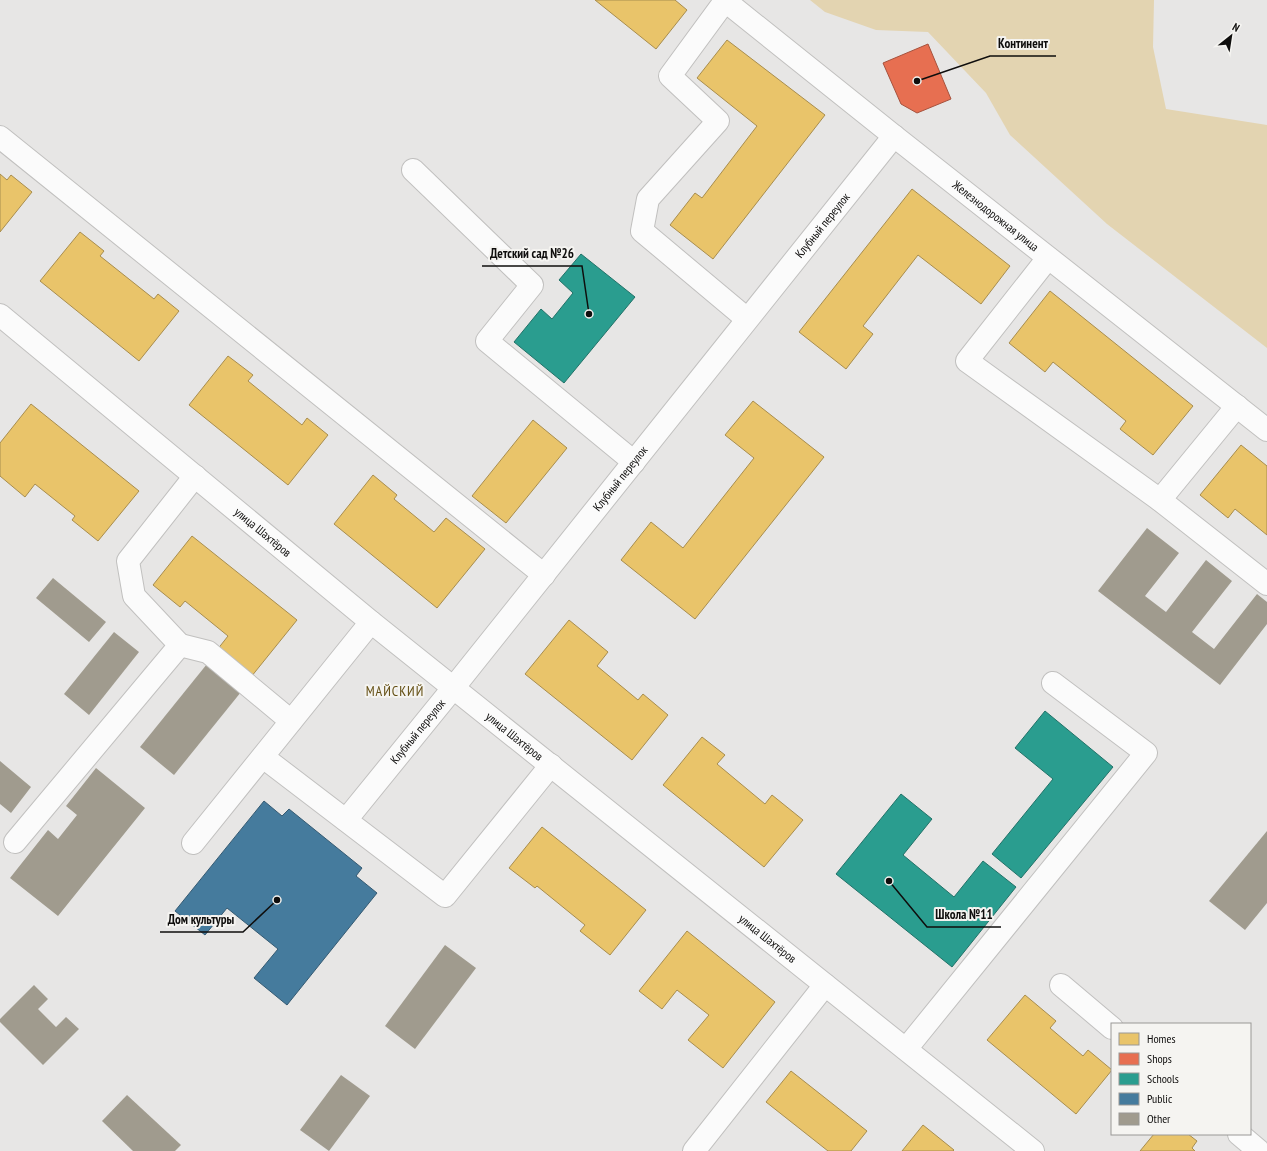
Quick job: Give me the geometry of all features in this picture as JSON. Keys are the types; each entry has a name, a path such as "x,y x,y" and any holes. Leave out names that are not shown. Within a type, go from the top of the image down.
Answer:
{"street":[{"name":"Железнодорожная улица","path":"725,0 894,136 1267,430"},
{"path":"725,0 670,76 718,121 648,199 642,231 747,320"},
{"name":"Клубный переулок","path":"346,820 544,575 894,136"},
{"path":"0,137 544,575"},
{"path":"413,170 532,286 487,341 634,462"},
{"path":"1048,258 967,361 1160,500 1267,584"},
{"name":"улица Шахтёров","path":"4,325 195,476 372,622 1033,1151"},
{"path":"1160,500 1237,406"},
{"path":"195,476 128,561 134,596 180,645 208,652 291,721"},
{"path":"193,843 372,622"},
{"path":"15,842 180,645"},
{"path":"906,1049 1146,753 1053,683"},
{"path":"263,756 445,896 551,765"},
{"path":"694,1151 826,985"},
{"path":"1061,985 1111,1027"},
{"path":"1240,1135 1259,1151"}],"shaded area":[{"path":"810,0 1154,0 1153,47 1166,109 1267,125 1267,348 1107,224 1010,135 986,93 928,32 876,30 825,12"}],"building: Homes":[{"path":"595,0 675,0 687,10 656,49"},
{"path":"727,40 825,115 713,259 670,225 695,193 702,198 757,126 697,78"},
{"path":"0,174 7,180 11,175 32,192 0,232"},
{"path":"912,189 1010,266 981,304 918,255 863,326 873,334 846,369 799,332"},
{"path":"80,232 104,251 100,256 154,299 158,294 179,311 139,361 40,281"},
{"path":"1050,291 1193,406 1153,455 1120,429 1126,421 1053,362 1045,372 1009,343"},
{"path":"228,356 253,375 248,381 302,425 307,418 328,435 288,485 189,405"},
{"path":"753,401 824,457 695,619 621,560 651,522 683,548 754,458 725,435"},
{"path":"31,404 139,491 98,541 72,520 75,516 35,484 25,497 0,476 0,443"},
{"path":"533,420 567,448 506,523 472,496"},
{"path":"1241,445 1267,466 1267,535 1235,509 1228,518 1200,495"},
{"path":"373,475 397,495 394,499 434,532 446,518 485,549 437,608 334,524"},
{"path":"192,536 297,620 251,677 217,650 228,636 185,601 180,607 153,585"},
{"path":"569,620 608,652 597,666 638,700 643,694 668,715 632,760 525,674"},
{"path":"702,737 725,755 717,764 765,804 772,795 803,820 764,867 663,785"},
{"path":"542,827 646,910 610,955 580,931 585,925 537,886 535,888 509,868"},
{"path":"687,931 775,1002 723,1068 688,1040 709,1015 677,990 662,1009 639,991"},
{"path":"1025,995 1056,1021 1050,1028 1083,1056 1088,1050 1111,1069 1111,1071 1076,1114 987,1040"},
{"path":"791,1071 867,1131 851,1151 828,1151 766,1102"},
{"path":"923,1125 954,1150 902,1151"},
{"path":"1153,1135 1189,1135 1197,1141 1192,1148 1195,1151 1140,1151"}],"building: Shops":[{"path":"928,44 951,99 917,113 901,104 883,63"}],"building: Schools":[{"path":"581,254 635,297 564,383 514,342 541,309 552,319 573,293 559,280"},
{"path":"1045,711 1113,767 1021,878 992,854 1053,779 1015,748"},
{"path":"901,794 932,819 903,855 954,897 983,861 1016,887 952,967 836,874"}],"building: Public":[{"path":"264,801 282,816 289,809 362,868 356,876 377,893 287,1005 254,978 278,949 227,908 205,935 175,911"}],"building: Other":[{"path":"1147,528 1179,553 1145,596 1166,612 1206,560 1232,581 1192,632 1214,649 1257,594 1267,602 1267,624 1220,685 1098,591"},
{"path":"53,578 106,622 89,642 36,598"},
{"path":"114,632 139,652 89,715 64,694"},
{"path":"207,664 241,692 174,775 140,747"},
{"path":"0,761 31,787 11,813 0,804"},
{"path":"96,768 145,808 58,916 10,878 48,830 58,839 77,815 66,806"},
{"path":"1267,831 1267,903 1245,930 1209,901"},
{"path":"445,945 476,968 415,1049 385,1026"},
{"path":"34,985 48,999 38,1009 56,1027 66,1017 79,1029 43,1065 0,1022 0,1019"},
{"path":"341,1075 370,1096 329,1151 300,1130"},
{"path":"127,1095 181,1145 175,1151 133,1151 102,1121"}],"place":[{"name":"Континент","path":"917,81"},
{"name":"Детский сад №26","path":"589,314"},
{"name":"Школа №11","path":"889,881"},
{"name":"Дом культуры","path":"277,900"}],"district":[{"name":"МАЙСКИЙ","path":"395,691"}]}
